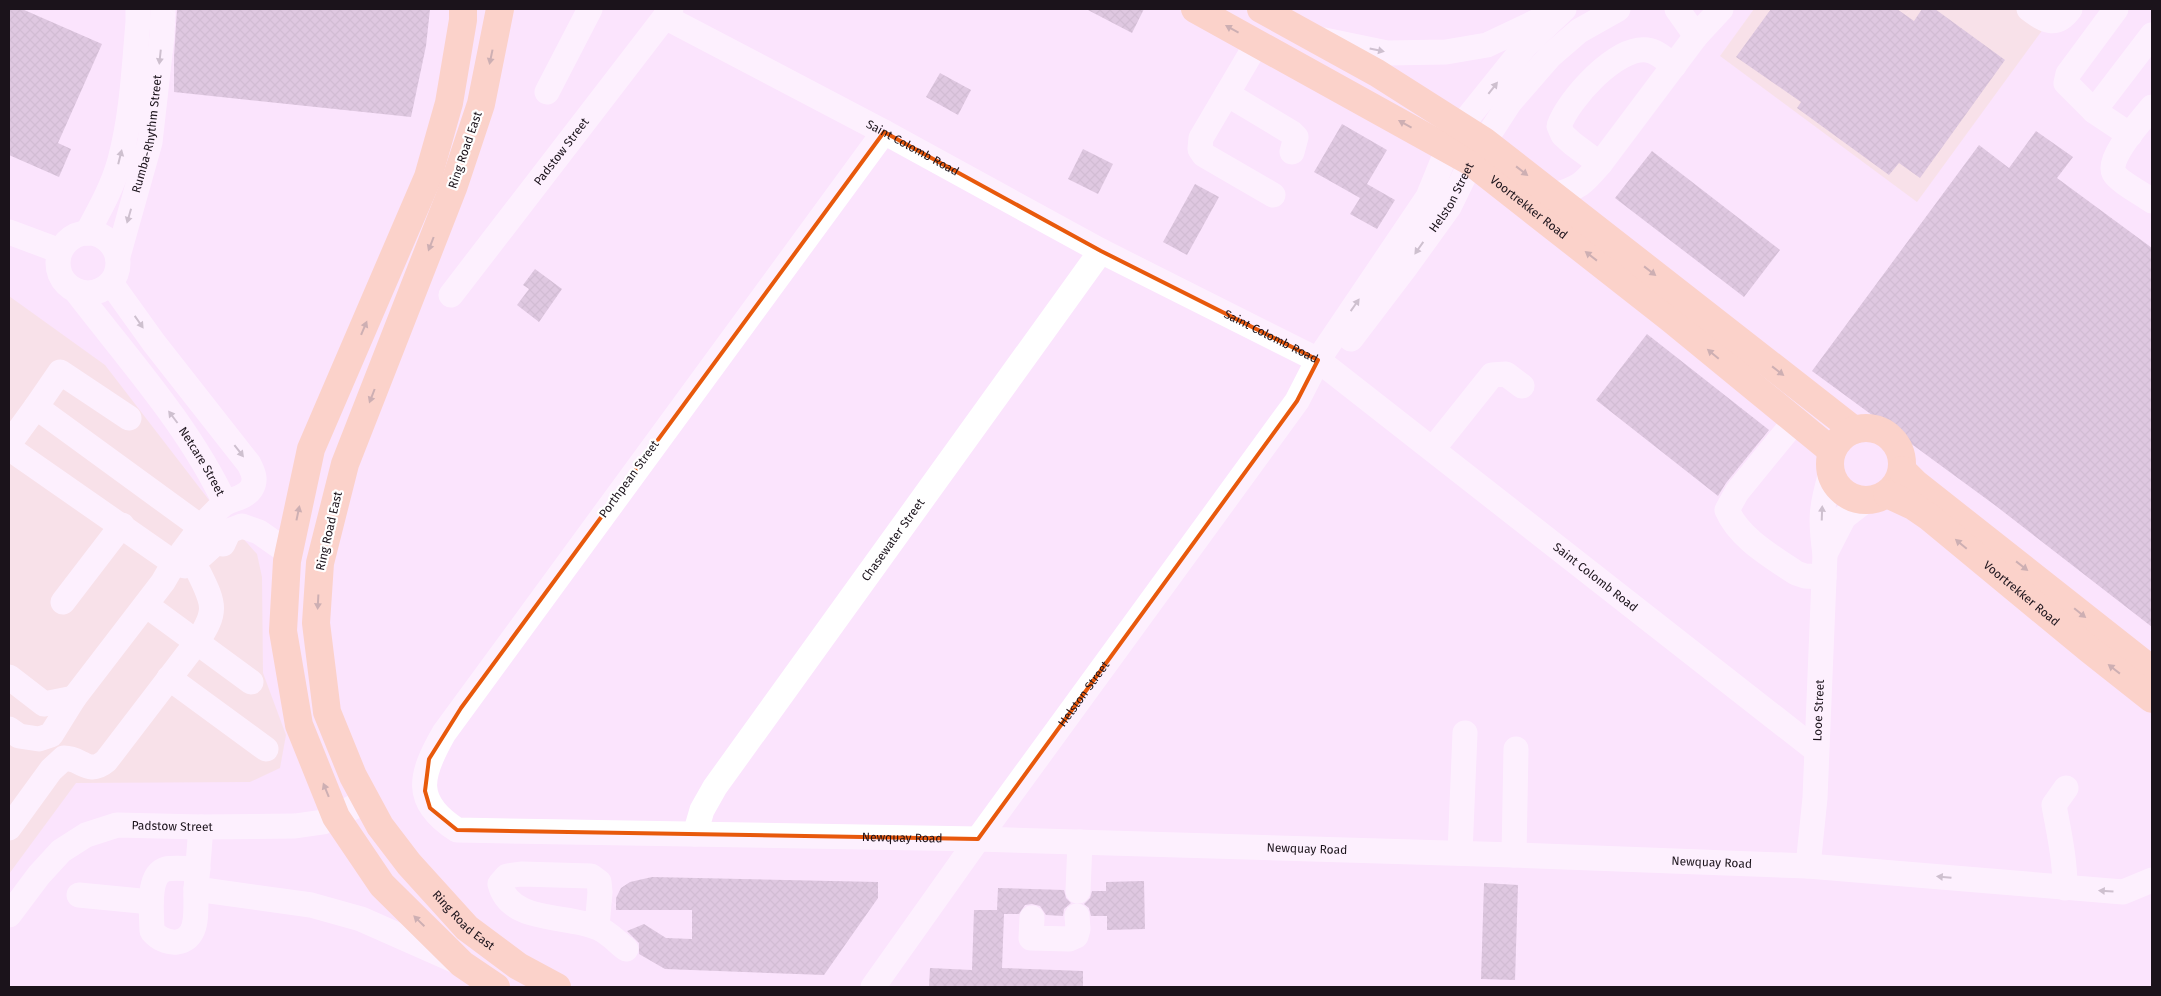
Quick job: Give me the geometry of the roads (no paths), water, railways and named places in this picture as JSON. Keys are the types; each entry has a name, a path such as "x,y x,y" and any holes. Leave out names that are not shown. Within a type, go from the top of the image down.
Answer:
{"main road":[{"name":"Ring Road East","path":"463,9 463,20 448,103 428,177 311,450 289,553 283,631 299,725 336,817 382,885 462,964 496,987"},
{"name":"Ring Road East","path":"500,9 481,104 443,213 346,464 320,563 316,623 328,712 353,776 380,826 409,864 467,928 518,966 557,987"},
{"name":"Voortrekker Road","path":"1195,9 1257,43 1454,136 1554,195 1854,430"},
{"name":"Voortrekker Road","path":"1261,9 1377,73 1454,136"},
{"name":"Voortrekker Road","path":"1478,151 1670,319 1796,421 1832,462 1839,487 1851,497 1876,497 1913,506 2152,699"},
{"path":"414,211 443,213"},
{"path":"1832,462 1841,438 1854,430 1873,428 1890,436 1900,451 1902,470 1897,484 1876,497"},
{"name":"Voortrekker Road","path":"1902,470 2152,670"}],"street":[{"path":"87,233 110,190 120,159 131,104 138,9"},
{"name":"Rumba-Rhythm Street","path":"118,256 150,142 162,36 163,9"},
{"path":"547,92 590,9"},
{"path":"1312,38 1387,53 1446,52 1487,45 1563,9"},
{"name":"Helston Street","path":"1324,365 1428,197 1454,136 1526,45 1563,9"},
{"name":"Helston Street","path":"873,987 978,838 1324,365 1448,207 1478,151 1510,102 1550,56 1579,32 1618,9"},
{"path":"1677,9 1696,36"},
{"path":"1554,195 1573,190 1583,184 1696,36 1721,9"},
{"path":"2029,9 2049,21 2057,21 2070,9"},
{"path":"2116,9 2068,74 2066,83 2094,111 2130,135"},
{"name":"Saint Colomb Road","path":"668,13 1102,251 1324,365 1816,750"},
{"name":"Padstow Street","path":"451,295 668,13"},
{"path":"2094,111 2152,35"},
{"path":"1257,43 1201,138 1200,149 1204,155 1273,195"},
{"path":"1600,164 1563,135 1559,126 1563,115 1574,100 1591,81 1632,52 1648,50 1674,66"},
{"path":"1227,94 1292,133 1296,137 1292,152"},
{"path":"2150,196 2114,175 2112,166 2119,150 2152,107"},
{"name":"Porthpean Street","path":"457,830 439,819 430,808 425,791 429,759 444,733 884,132"},
{"path":"9,232 60,251"},
{"path":"87,233 100,235 108,240 118,256 116,275 111,283 95,292 76,291 62,278 59,270 60,251 73,237 87,233"},
{"name":"Chasewater Street","path":"695,834 702,810 715,787 1102,251"},
{"name":"Netcare Street","path":"76,291 189,439 213,476 225,503 243,497 251,490 254,482 254,473 249,464 154,343 111,283"},
{"path":"129,418 60,372 9,446 122,525 168,573 182,582 199,574 218,555 229,531"},
{"path":"1433,449 1492,375 1506,374 1522,386"},
{"path":"36,407 202,528"},
{"path":"1796,421 1737,492 1727,510 1732,522 1742,533 1796,573 1805,576 1825,565"},
{"name":"Looe Street","path":"1808,866 1815,798 1825,565 1821,529 1822,504 1832,462"},
{"name":"Looe Street","path":"1825,565 1844,517 1876,497"},
{"path":"9,729 19,736 38,739 51,735 74,698 146,605 202,528 225,503"},
{"path":"64,602 122,525"},
{"path":"168,573 199,558 229,531 242,526 260,532 289,553"},
{"path":"9,828 51,770 64,758 70,758 90,768 98,767 106,761 197,642 208,626 213,612 209,592 199,574"},
{"path":"146,605 251,682"},
{"path":"9,677 44,704 74,698"},
{"path":"169,678 266,749"},
{"path":"1460,853 1465,733"},
{"path":"1514,855 1516,749"},
{"path":"2065,888 2062,842 2054,806 2066,788"},
{"name":"Padstow Street","path":"9,915 39,875 61,852 86,835 117,825 201,827 295,826 322,822 336,817 366,801"},
{"path":"201,827 197,879 194,931 187,939 175,942 159,938 152,931 151,902 153,882 157,873 166,869 197,879 311,905 361,919 462,964"},
{"name":"Newquay Road","path":"457,830 978,838 1514,855 1808,866 2123,892 2152,880"},
{"path":"521,874 523,832"},
{"path":"1078,890 1080,842"},
{"path":"597,928 599,882 591,876 521,874 507,876 500,884 502,894 523,910 597,928 626,949"},
{"path":"79,895 151,902"},
{"path":"1031,937 1069,939 1076,936 1078,929 1077,916"}]}
